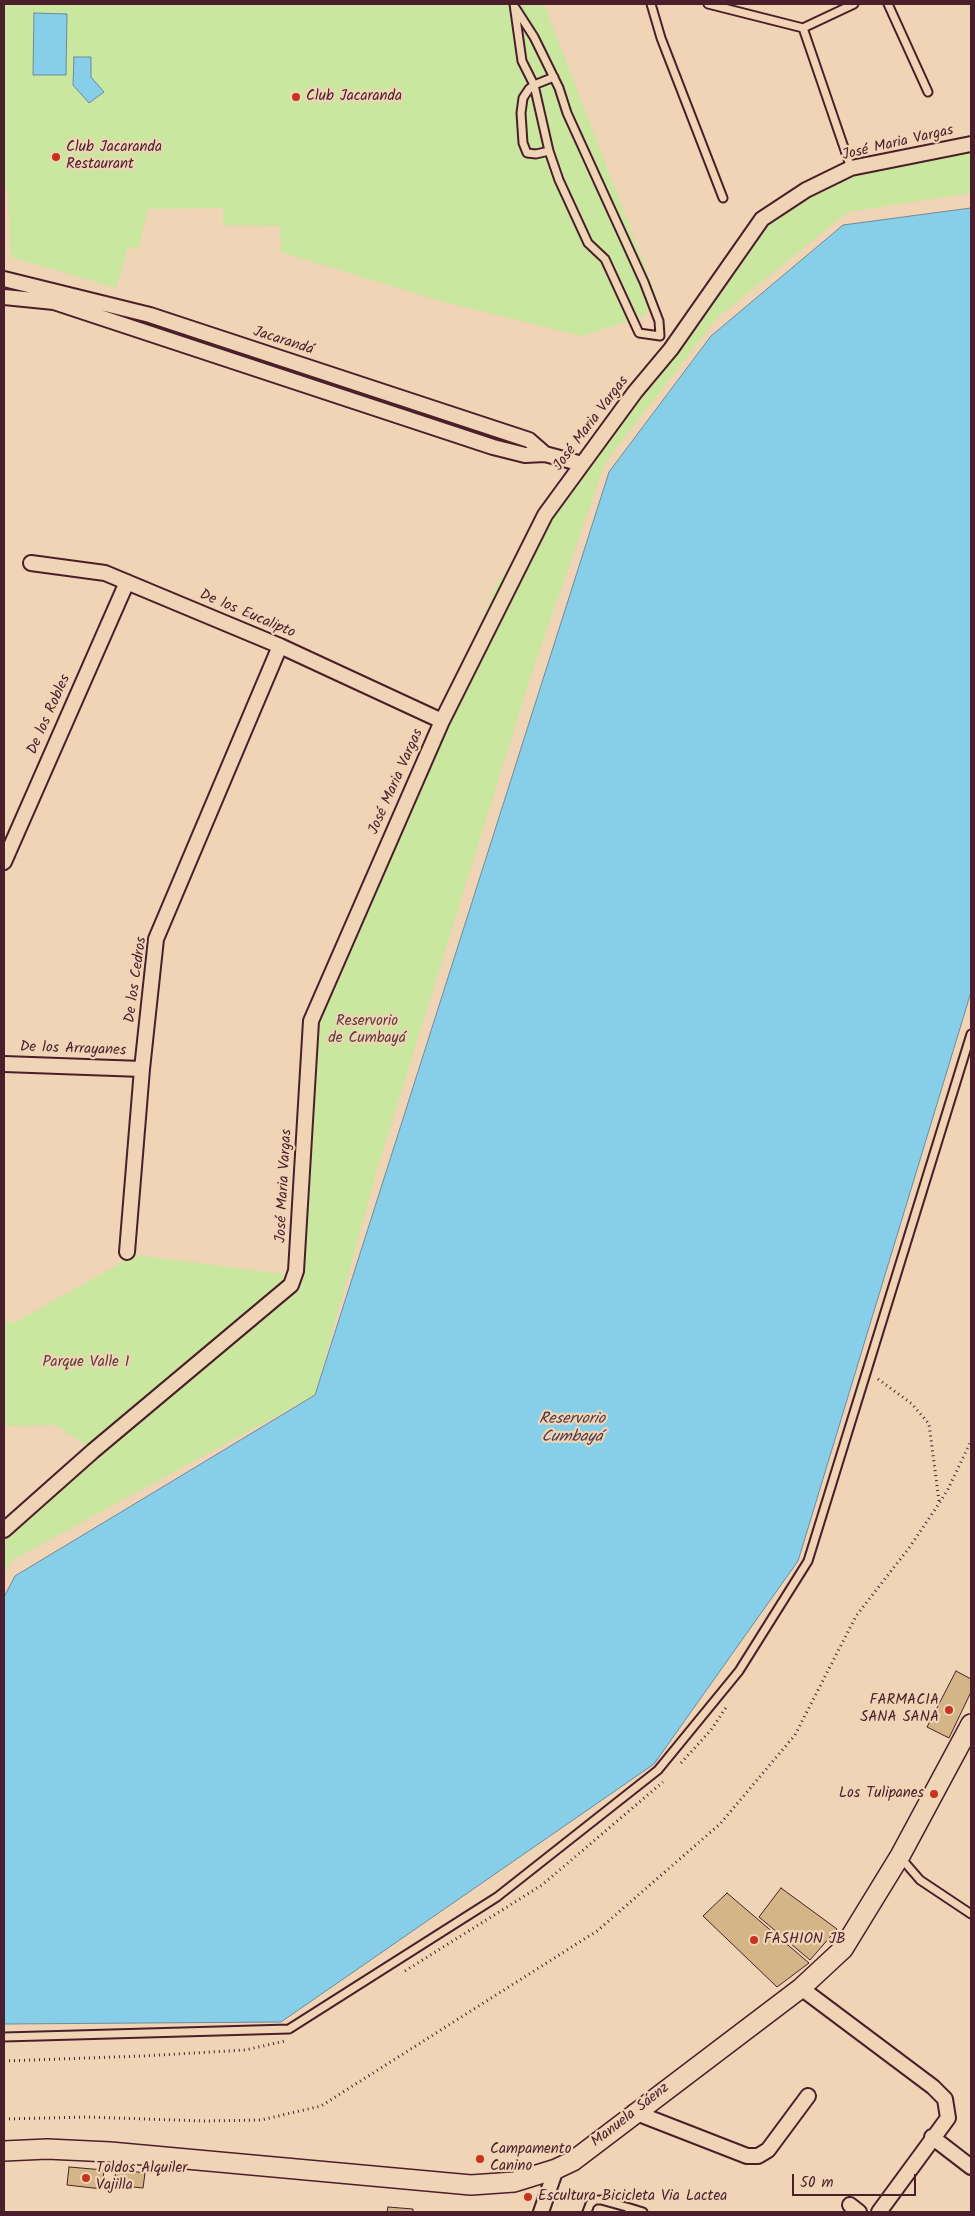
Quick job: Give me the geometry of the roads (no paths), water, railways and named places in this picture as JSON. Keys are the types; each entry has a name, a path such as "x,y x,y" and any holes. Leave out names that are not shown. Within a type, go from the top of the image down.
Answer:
{"street":[{"name":"José Maria Vargas","path":"4,1530 93,1451 291,1285 296,1271 311,1021 442,721 546,515 582,464 671,349 762,219 806,190 851,168 971,144"},
{"name":"Jacarandá","path":"4,279 150,315 529,440 546,454"},
{"name":"Jacarandá","path":"4,297 54,302 493,447 524,455 546,454 582,464"},
{"path":"326,392 332,375"},
{"name":"De los Eucalipto","path":"31,563 86,569 127,582 280,646 442,721"},
{"name":"De los Robles","path":"4,862 127,582"},
{"name":"De los Cedros","path":"128,1252 142,1069 156,940 280,646"},
{"name":"De los Arrayanes","path":"4,1064 142,1069"},
{"name":"Manuela Sáenz","path":"4,2151 47,2149 110,2152 471,2185 514,2182 556,2169 573,2160 634,2112 801,1988 843,1948 900,1856 971,1724"},
{"path":"801,1988 933,2087 945,2099 948,2118 932,2137 879,2212"},
{"path":"634,2112 747,2156 758,2156 768,2150 808,2096"},
{"path":"932,2137 971,2167"},
{"path":"541,2212 556,2169"}],"lane":[{"path":"651,4 722,198"},
{"path":"708,4 803,28 854,4"},
{"path":"888,4 928,92"},
{"path":"515,6 554,77 567,113 644,282 659,321 660,336 671,349"},
{"path":"515,6 522,61 534,85 549,151 559,180 588,243 605,259 639,333 660,336"},
{"path":"803,28 851,168"},
{"path":"549,151 536,154 527,153 523,144 523,98 534,85 554,77"},
{"path":"4,2037 289,2029 497,1897 658,1770 739,1671 808,1561 971,1034"},
{"path":"900,1856 920,1880 971,1914"},
{"path":"587,2212 590,2204 595,2200 643,2212"}],"water":[{"path":"34,13 67,14 66,75 33,75"},
{"path":"74,57 91,57 91,77 104,92 89,103 73,85"},
{"name":"Reservorio Cumbayá","path":"971,208 971,992 798,1561 654,1764 281,2022 4,2024 4,1597 15,1576 315,1395 609,472 711,336 843,225"}],"place":[{"name":"Club Jacaranda","path":"296,97"},
{"name":"Club Jacaranda Restaurant","path":"56,157"},
{"name":"FARMACIA SANA SANA","path":"949,1710"},
{"name":"Los Tulipanes","path":"934,1794"},
{"name":"FASHION JB","path":"754,1940"},
{"name":"Campamento Canino","path":"480,2159"},
{"name":"Toldos Alquiler Vajilla","path":"86,2178"},
{"name":"Escultura Bicicleta Via Lactea","path":"528,2197"}],"park label":[{"name":"Reservorio de Cumbayá","path":"367,1030"},
{"name":"Parque Valle 1","path":"86,1363"}]}
